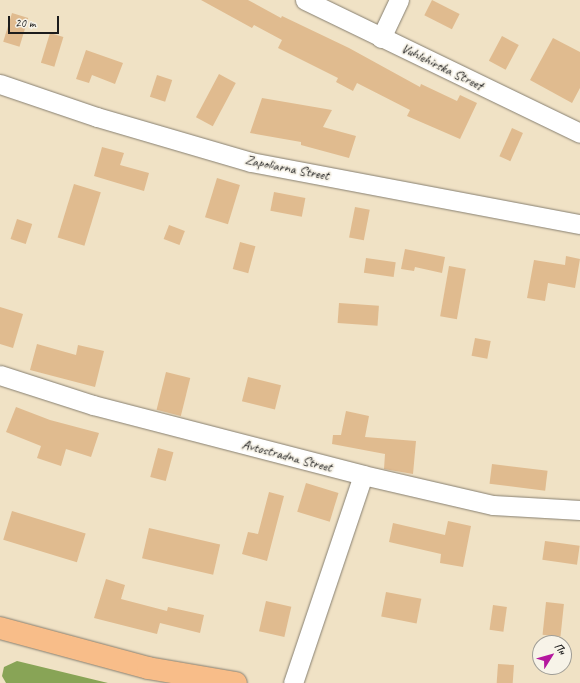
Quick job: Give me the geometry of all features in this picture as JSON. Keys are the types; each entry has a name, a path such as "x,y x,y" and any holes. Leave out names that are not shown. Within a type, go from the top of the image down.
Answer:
{"highway":[{"path":"0,628 148,668 236,683"}],"street":[{"name":"Vuhlehirska Street","path":"305,0 580,134"},
{"path":"381,38 399,0"},
{"name":"Zapoliarna Street","path":"0,84 97,117 251,162 580,224"},
{"name":"Avtostradna Street","path":"0,375 93,405 363,475 492,505 580,510"},
{"path":"293,683 363,475"}],"green space":[{"path":"17,661 108,683 6,683 2,676 4,667"}],"building":[{"path":"201,0 248,0 281,18 282,16 349,48 420,87 421,84 457,101 460,95 477,103 460,139 407,116 410,110 357,83 353,91 336,82 338,78 278,48 282,40 254,25 252,28"},
{"path":"432,0 460,14 452,29 424,15"},
{"path":"12,13 28,18 19,47 3,42"},
{"path":"50,33 63,37 54,67 41,63"},
{"path":"502,36 519,45 506,70 489,61"},
{"path":"553,38 580,52 580,88 572,103 530,80"},
{"path":"86,50 123,63 115,84 92,75 89,83 76,79"},
{"path":"219,74 236,83 213,126 196,117"},
{"path":"157,75 172,80 165,102 150,97"},
{"path":"262,98 332,110 323,127 356,136 349,158 301,145 301,142 250,133"},
{"path":"512,128 523,133 510,161 499,156"},
{"path":"102,147 124,153 120,165 149,173 144,191 94,176"},
{"path":"217,178 240,185 228,224 205,217"},
{"path":"74,184 101,192 84,246 58,238"},
{"path":"274,192 305,198 302,217 270,211"},
{"path":"355,207 370,210 364,240 349,237"},
{"path":"17,219 32,224 26,244 11,239"},
{"path":"169,225 185,231 179,245 164,239"},
{"path":"240,242 255,246 248,273 233,269"},
{"path":"405,249 445,257 442,273 415,267 414,271 401,269"},
{"path":"566,256 580,259 575,288 548,283 545,301 527,298 534,260 565,265"},
{"path":"366,258 396,262 394,277 364,273"},
{"path":"449,266 466,269 457,319 440,316"},
{"path":"339,303 379,306 378,326 338,323"},
{"path":"0,307 23,314 13,348 0,344"},
{"path":"475,338 491,341 487,359 472,356"},
{"path":"37,344 76,355 78,345 104,351 95,387 30,370"},
{"path":"166,372 190,378 181,416 157,410"},
{"path":"248,377 281,385 275,409 242,401"},
{"path":"16,407 50,420 99,433 91,457 66,449 61,466 37,458 41,446 6,432"},
{"path":"346,411 369,416 365,437 416,441 413,474 384,469 385,454 332,444 333,435 341,435"},
{"path":"158,448 173,452 166,481 150,477"},
{"path":"492,464 548,471 545,491 490,484"},
{"path":"306,483 339,493 330,522 297,512"},
{"path":"269,492 284,496 267,561 242,554 248,532 258,534"},
{"path":"12,511 86,534 77,562 3,540"},
{"path":"448,521 471,526 463,567 440,563 441,554 389,542 393,523 445,535"},
{"path":"149,528 220,544 213,575 142,558"},
{"path":"545,541 580,546 577,565 542,560"},
{"path":"106,579 125,585 121,599 167,611 168,607 204,615 200,633 160,623 157,634 94,618"},
{"path":"386,592 421,599 417,623 381,617"},
{"path":"266,601 291,607 284,637 259,631"},
{"path":"546,602 564,604 561,635 543,635"},
{"path":"493,605 507,607 503,632 490,630"},
{"path":"498,664 514,665 513,683 497,683"}]}
